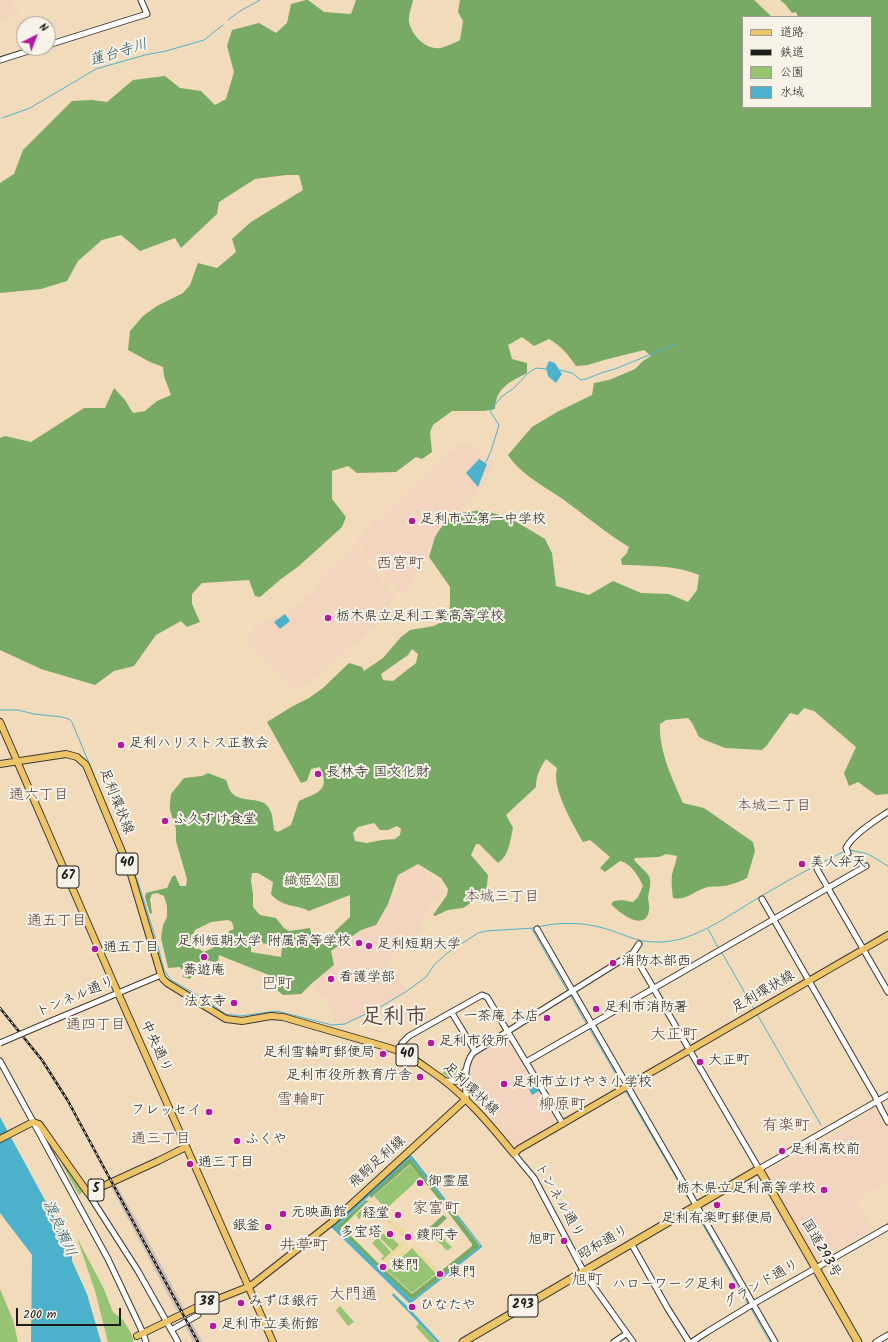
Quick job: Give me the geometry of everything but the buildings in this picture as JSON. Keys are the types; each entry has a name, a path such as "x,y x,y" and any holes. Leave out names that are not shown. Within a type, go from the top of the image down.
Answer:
{"highway":[{"name":"昭和通り","path":"463,1342 759,1169"},
{"name":"国道293号","path":"759,1169 858,1342"}],"main road":[{"name":"67","path":"0,722 17,761"},
{"name":"足利環状線","path":"0,764 66,754 77,757 86,764 130,871 161,975 163,979 172,987 226,1019 242,1021 271,1016 283,1017 398,1051 417,1061 446,1081 485,1119 514,1154 888,935"},
{"name":"中央通り","path":"17,761 273,1342"},
{"name":"飛駒足利線","path":"248,1287 332,1222 466,1099"},
{"name":"5","path":"32,1123 39,1124 88,1193 186,1147"},
{"path":"0,1139 32,1123"},
{"name":"38","path":"137,1336 195,1308 248,1287"}],"street":[{"path":"56,42 147,14 142,0"},
{"path":"0,60 16,55"},
{"path":"848,853 846,848 849,842 868,825 888,812"},
{"path":"526,1062 866,866"},
{"path":"817,869 888,992"},
{"path":"762,899 875,1096 888,1122"},
{"path":"537,929 775,1342"},
{"path":"446,1081 458,1081 466,1070 470,1058 476,1051 634,953 639,944"},
{"path":"634,953 759,1169 888,1095"},
{"name":"トンネル通り","path":"0,1043 161,975"},
{"path":"398,1051 402,1043 409,1036 482,995 485,996 508,1031 563,1124"},
{"path":"452,1013 476,1051"},
{"path":"0,1061 32,1123 108,1259 143,1332 146,1342"},
{"path":"466,1070 466,1099"},
{"name":"トンネル通り","path":"514,1154 534,1178 583,1271 633,1342"},
{"path":"88,1193 138,1271 178,1342"},
{"name":"グランド通り","path":"690,1342 888,1226"},
{"path":"631,1243 653,1283 690,1342"},
{"path":"171,1330 198,1315"},
{"path":"614,1342 626,1334"},
{"path":"876,1342 888,1335"}],"shaded area":[{"path":"0,0 12,0 20,14 0,21"},
{"name":"足利市立第一中学校","path":"463,442 493,460 491,471 486,483 463,508 453,514 440,529 404,596 356,541 438,463"},
{"name":"栃木県立足利工業高等学校","path":"354,547 395,596 378,624 298,692 245,640 258,623 288,613 316,591 325,573"},
{"name":"足利短期大学","path":"420,863 430,884 434,880 445,892 427,905 430,912 420,919 424,929 402,950 387,960 406,990 393,1000 345,1025 338,1025 326,998 319,993 315,983 315,976 334,943 385,912 385,906 389,900 395,898 399,892 399,885 394,875"},
{"name":"足利市立けやき小学校","path":"507,1035 559,1122 519,1147 516,1147 471,1096 471,1072 473,1062 485,1049"},
{"name":"栃木県立足利高等学校","path":"875,1110 888,1130 888,1181 856,1201 872,1228 870,1232 819,1261 815,1261 766,1176 767,1173"},
{"path":"115,1183 143,1231 184,1308 178,1311 176,1310 110,1185"},
{"path":"187,1314 202,1341 201,1342 193,1342 181,1318"}],"green space":[{"name":"織姫公園","path":"306,0 324,12 351,14 356,0 413,0 409,22 413,32 420,41 429,47 440,48 460,40 463,21 458,12 460,0 754,0 771,16 742,16 742,108 872,108 872,16 798,16 796,12 792,13 780,0 888,0 888,794 876,795 858,782 849,786 844,773 856,747 814,711 804,708 798,715 790,713 762,750 725,748 699,737 688,718 666,720 660,724 660,734 664,755 683,803 704,808 753,842 755,851 747,878 729,885 703,888 687,897 678,899 673,898 672,884 672,875 677,856 666,854 659,857 635,858 634,860 649,876 649,910 647,917 643,920 638,921 626,916 611,904 614,901 622,900 633,902 638,897 643,886 631,867 624,862 620,861 605,872 600,868 610,857 590,840 583,842 564,806 560,795 556,776 557,768 546,759 539,772 536,787 506,815 513,828 507,852 502,860 498,863 479,844 476,844 471,855 488,875 487,885 484,894 463,908 448,910 435,916 433,915 447,895 448,889 441,878 418,864 398,875 388,904 376,925 361,930 331,951 334,965 301,994 283,995 278,991 276,978 219,955 218,962 201,959 190,979 183,977 184,973 180,967 168,968 161,938 163,925 167,917 167,906 164,896 157,893 152,894 150,899 152,913 150,914 145,897 146,893 167,888 172,877 175,875 180,886 186,886 187,879 176,841 176,829 170,810 171,794 184,778 202,776 208,773 226,780 230,791 237,797 266,804 273,819 274,830 278,832 291,825 299,801 320,790 324,782 323,775 320,767 311,769 307,781 301,783 267,722 309,698 323,688 349,663 362,667 364,671 383,658 401,637 410,630 434,626 441,622 449,611 450,587 429,557 435,537 453,514 482,510 510,518 545,539 552,553 556,586 589,595 613,581 641,593 669,594 688,602 697,590 699,575 681,569 622,565 621,559 627,553 629,547 564,500 529,477 508,455 532,427 557,412 592,395 594,383 609,380 635,369 651,356 644,350 588,365 576,366 557,344 549,339 534,346 522,337 508,345 512,359 527,363 527,373 501,390 498,395 495,409 484,411 452,411 433,425 430,432 432,452 422,459 416,457 396,472 357,473 348,466 332,471 332,499 346,517 342,527 299,566 260,597 255,596 249,580 202,583 192,594 192,604 200,622 187,627 181,621 156,635 134,666 114,671 95,685 41,669 0,650 0,438 5,436 31,442 84,408 105,408 114,388 125,400 133,413 145,411 157,401 171,395 164,376 163,367 128,350 130,331 143,316 157,306 183,293 190,285 198,263 217,268 236,252 232,239 251,222 303,190 299,175 255,179 219,202 217,214 181,248 175,238 140,251 121,235 102,240 78,261 67,281 41,289 0,293 0,183 14,174 23,150 72,101 92,100 107,102 133,80 165,76 180,88 201,91 215,105 226,99 234,72 227,46 232,30 259,23 276,33 287,23 291,4","holes":["412,649 418,654 416,663 393,681 383,680 381,674 408,655","374,823 380,830 388,830 397,826 401,829 400,835 395,839 367,843 355,841 353,833 358,827","252,873 258,873 273,882 271,894 280,902 309,911 350,895 350,917 315,950 310,928 289,931 284,928 276,918 260,915 253,907 251,881","228,920 232,922 234,929 229,931 227,940 217,946 204,952 199,949 195,949 190,941 195,930 211,922","257,942 282,947 281,957 251,952 251,944"]},
{"path":"452,1065 459,1073 459,1076 458,1078 452,1080 442,1073"},
{"path":"410,1158 448,1205 445,1207 410,1164 371,1198 369,1195"},
{"path":"63,1163 84,1191 79,1195 62,1164"},
{"path":"410,1165 421,1177 386,1209 374,1196"},
{"path":"366,1200 369,1202 367,1202 342,1227 379,1264 376,1266 336,1227"},
{"path":"367,1204 379,1216 377,1220 364,1216 359,1219 356,1215"},
{"path":"451,1209 480,1246 444,1275 441,1271 472,1246 448,1212"},
{"path":"443,1215 447,1218 431,1233 430,1227"},
{"path":"383,1233 389,1239 391,1237 399,1245 393,1251 379,1237"},
{"path":"440,1234 452,1247 448,1250 446,1250 435,1238"},
{"path":"77,1238 103,1287 113,1312 123,1320 131,1333 134,1342 108,1342 95,1291"},
{"path":"378,1238 391,1252 383,1260 381,1259 384,1256 372,1243"},
{"path":"412,1248 436,1274 412,1293 387,1271"},
{"path":"386,1271 412,1294 436,1275 440,1278 412,1300 383,1273"},
{"path":"0,1289 13,1320 18,1342 0,1342"},
{"path":"340,1306 354,1322 348,1326 336,1310"},
{"path":"419,1323 437,1342 430,1342 416,1327"}],"sand":[{"path":"371,1199 396,1226 398,1224 400,1226 409,1237 405,1240 368,1202"},
{"path":"404,1241 406,1244 385,1264 382,1262"},
{"path":"414,1244 440,1271 437,1274 412,1247"},
{"path":"408,1245 410,1248 388,1269 386,1266"}],"water":[{"path":"549,361 555,363 562,374 556,383 548,376 546,368"},
{"path":"479,459 487,464 478,487 466,473"},
{"path":"285,614 290,621 280,629 274,622"},
{"path":"532,1079 539,1091 532,1095 526,1083"},
{"name":"渡良瀬川","path":"0,1117 67,1241 67,1245 72,1253 72,1261 87,1294 101,1342 31,1342 32,1255 0,1213"},
{"path":"409,1156 412,1156 482,1247 410,1304 331,1226","holes":["410,1158 480,1245 412,1300 336,1227"]},
{"path":"393,1293 440,1342 437,1342 392,1295"}],"waterway":[{"name":"蓮台寺川","path":"228,20 240,11 260,0"},
{"name":"蓮台寺川","path":"2,118 30,108 96,69 204,40 223,25"},
{"path":"560,370 572,373 581,380 586,379 676,344"},
{"path":"486,462 499,425 490,411 501,397 514,388 527,374 536,368 547,369"},
{"path":"0,710 18,710 34,714 62,717 69,719 72,722 138,882 164,970 171,980 206,1000 225,1014 240,1016 277,1011 332,1025 345,1024 382,1006 407,991 426,977 434,965 446,954 478,933 486,931 534,928"},
{"path":"850,850 868,854 888,866"},
{"path":"537,927 553,924 578,924 603,928 648,942 667,942 678,940 708,928 789,880 843,852"},
{"path":"532,929 568,992"},
{"path":"708,929 719,949"},
{"path":"721,951 754,1009"},
{"path":"570,995 587,1025"},
{"path":"757,1014 821,1125"},
{"path":"589,1028 622,1085"},
{"path":"625,1090 688,1198"},
{"path":"698,1216 748,1304"},
{"path":"750,1307 770,1342"}],"railway":[{"path":"0,1008 42,1060 68,1101 198,1342"}],"place":[{"name":"足利市立第一中学校","path":"412,521"},
{"name":"栃木県立足利工業高等学校","path":"328,618"},
{"name":"足利ハリストス正教会","path":"121,745"},
{"name":"長林寺 国文化財","path":"318,774"},
{"name":"ふ久すけ食堂","path":"165,821"},
{"name":"美人弁天","path":"802,864"},
{"name":"足利短期大学 附属高等学校","path":"359,943"},
{"name":"足利短期大学","path":"369,946"},
{"name":"通五丁目","path":"95,949"},
{"name":"蕎遊庵","path":"204,957"},
{"name":"消防本部西","path":"613,963"},
{"name":"看護学部","path":"331,979"},
{"name":"法玄寺","path":"234,1003"},
{"name":"足利市消防署","path":"596,1009"},
{"name":"一茶庵 本店","path":"547,1018"},
{"name":"足利市役所","path":"431,1043"},
{"name":"足利雪輪町郵便局","path":"383,1054"},
{"name":"大正町","path":"700,1062"},
{"name":"足利市役所教育庁舎","path":"420,1077"},
{"name":"足利市立けやき小学校","path":"504,1084"},
{"name":"フレッセイ","path":"209,1112"},
{"name":"ふくや","path":"237,1141"},
{"name":"足利高校前","path":"782,1151"},
{"name":"通三丁目","path":"190,1164"},
{"name":"御霊屋","path":"420,1183"},
{"name":"栃木県立足利高等学校","path":"824,1190"},
{"name":"足利有楽町郵便局","path":"717,1205"},
{"name":"元映画館","path":"283,1214"},
{"name":"経堂","path":"398,1215"},
{"name":"銀釜","path":"268,1227"},
{"name":"多宝塔","path":"390,1234"},
{"name":"鑁阿寺","path":"408,1237"},
{"name":"旭町","path":"564,1241"},
{"name":"楼門","path":"383,1267"},
{"name":"東門","path":"440,1274"},
{"name":"ハローワーク足利","path":"732,1286"},
{"name":"みずほ銀行","path":"241,1303"},
{"name":"ひなたや","path":"412,1307"},
{"name":"足利市立美術館","path":"213,1326"}],"district":[{"name":"西宮町","path":"400,565"},
{"name":"通六丁目","path":"39,796"},
{"name":"本城二丁目","path":"774,807"},
{"name":"本城三丁目","path":"502,898"},
{"name":"通五丁目","path":"57,922"},
{"name":"巴町","path":"277,985"},
{"name":"足利市","path":"394,1019"},
{"name":"通四丁目","path":"96,1026"},
{"name":"大正町","path":"674,1036"},
{"name":"雪輪町","path":"301,1101"},
{"name":"柳原町","path":"562,1106"},
{"name":"有楽町","path":"786,1127"},
{"name":"通三丁目","path":"161,1140"},
{"name":"家富町","path":"436,1210"},
{"name":"井草町","path":"304,1247"},
{"name":"旭町","path":"587,1281"},
{"name":"大門通","path":"353,1296"}]}
